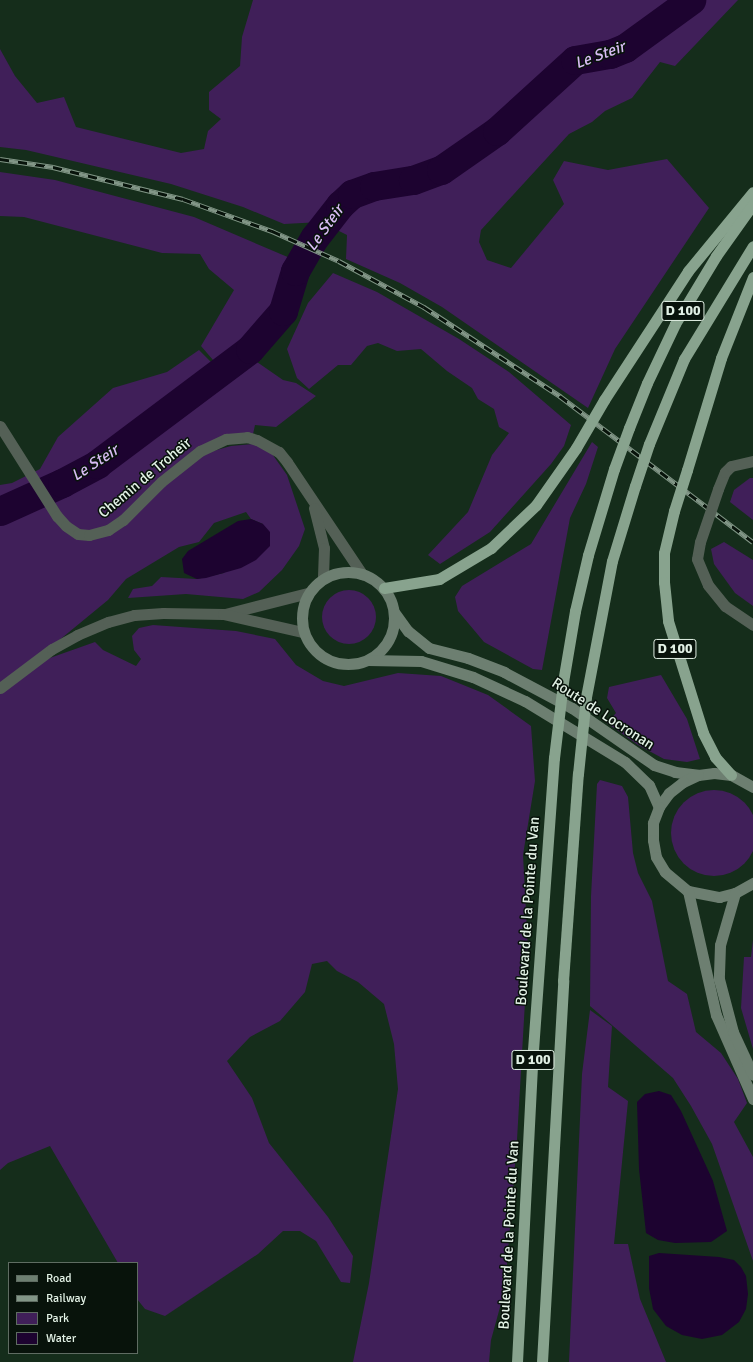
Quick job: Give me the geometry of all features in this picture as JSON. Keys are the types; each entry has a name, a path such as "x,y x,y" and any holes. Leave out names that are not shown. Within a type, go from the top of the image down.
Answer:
{"highway":[{"name":"D 100","path":"384,588 416,585 439,579 491,548 536,505 576,448 604,400 688,271 753,192"},
{"name":"Boulevard de la Pointe du Van","path":"517,1362 533,1050 554,758 563,682 574,618 588,555 614,469 647,383 675,324 716,256 753,204"},
{"name":"D 100","path":"542,1362 563,981 578,774 586,697 612,561 649,444 684,359 753,246"},
{"name":"D 100","path":"731,775 715,757 703,733 668,621 664,589 664,553 674,511 721,358 753,278"}],"main road":[{"path":"342,572 362,574 384,588 394,612 390,638 383,649 368,660 346,665 332,662 314,650 303,632 302,612 308,593 323,579 342,572"},
{"name":"Route de Locronan","path":"394,612 408,631 429,648 468,658 504,672 572,708 654,765 698,775"},
{"name":"Route de Locronan","path":"368,660 421,661 473,677 525,701 633,768 649,785 659,807"},
{"path":"753,787 731,775 714,773 698,775 682,782 669,793 659,807 654,823 653,840 656,857 671,880 688,891 711,896 735,893 753,883"},
{"path":"688,891 716,1015 753,1099"},
{"path":"735,893 720,945 719,979 733,1032 753,1075"}],"street":[{"name":"Chemin de Troheïr","path":"0,426 57,516 66,526 78,534 89,536 108,530 123,520 186,460 217,442 235,437 257,440 279,452 362,574"},
{"path":"753,461 731,466 725,472 700,542 697,559 708,585 725,606 753,625"},
{"name":"Chemin de Troheïr","path":"312,500 322,538 323,579"},
{"path":"223,614 308,593"},
{"path":"0,688 52,649 108,622 147,614 223,614 303,632"}],"green space":[{"path":"253,0 738,0 675,66 660,62 632,98 605,111 592,122 569,134 481,230 479,242 487,260 511,268 564,204 553,180 564,161 608,170 667,159 709,208 615,349 588,408 442,307 400,283 346,259 347,235 321,222 284,224 243,207 171,184 26,150 0,147 0,49 15,76 37,103 64,97 76,127 181,153 204,149 208,131 221,119 209,110 209,92 240,66 242,37"},
{"path":"0,172 55,180 194,217 297,261 271,307 219,367 201,346 234,290 209,269 200,254 162,253 24,217 0,216"},
{"path":"333,273 377,292 459,339 509,372 571,425 564,446 551,464 490,532 440,564 428,555 468,512 492,455 509,433 499,427 494,409 478,399 472,388 447,371 421,349 397,351 378,343 367,346 351,365 338,365 309,389 297,378 287,349 308,303"},
{"path":"199,350 214,365 232,376 257,362 283,380 296,383 316,396 276,427 255,425 253,434 220,438 206,453 231,446 253,444 270,451 287,475 305,529 299,546 282,570 259,592 243,599 186,594 128,598 133,589 152,586 161,577 197,579 224,573 263,524 251,519 246,512 214,523 199,542 179,547 126,579 108,600 46,651 47,659 95,642 103,650 136,666 141,659 134,650 132,636 139,628 153,625 236,631 275,639 296,665 323,681 344,686 398,673 441,676 488,695 531,726 535,781 523,855 528,950 517,1140 505,1289 491,1340 489,1362 353,1362 369,1283 398,1089 394,1044 384,1004 358,982 337,971 327,961 312,964 305,992 280,1021 250,1037 227,1061 252,1098 269,1143 328,1217 353,1256 350,1283 341,1282 316,1241 300,1231 283,1231 258,1254 165,1316 145,1309 138,1300 138,1262 117,1262 50,1146 8,1163 0,1170 0,485 12,483 40,469 58,437 113,388 167,372"},
{"path":"592,442 598,447 586,484 570,518 542,670 533,669 484,642 458,611 455,597 462,586 531,544"},
{"path":"750,478 753,478 753,520 730,502 734,490"},
{"path":"724,542 753,560 753,606 735,593 714,564 711,549"},
{"path":"349,590 359,592 368,598 374,607 376,617 374,627 368,636 359,642 349,644 339,642 330,636 324,627 322,617 324,607 330,598 339,592"},
{"path":"661,675 687,719 700,759 687,762 664,759 638,745 607,723 616,713 607,698 609,687"},
{"path":"600,780 622,786 628,797 633,853 638,873 652,901 668,981 687,994 696,1032 721,1053 738,1079 747,1103 734,1122 753,1157 753,1261 712,1144 691,1106 673,1078 590,1006 591,896 597,784"},
{"path":"706,790 722,790 738,797 745,802 754,816 754,850 745,864 731,873 722,876 706,876 697,873 683,864 674,850 671,841 671,825 674,816 683,802 697,793"},
{"path":"753,940 753,1049 741,1008 744,957 751,957"},
{"path":"590,1010 612,1026 608,1087 628,1101 614,1244 628,1244 640,1299 666,1362 569,1362 582,1074"}],"water":[{"path":"251,519 263,524 270,532 270,546 256,560 241,568 206,578 197,579 184,573 182,559 188,551 238,521"},
{"path":"659,1091 671,1095 681,1111 713,1181 727,1231 711,1242 675,1243 658,1240 646,1233 639,1169 637,1102 645,1094"},
{"path":"659,1253 719,1257 734,1260 741,1267 746,1276 748,1294 746,1309 739,1322 722,1335 702,1339 682,1335 666,1326 653,1309 649,1288 649,1256"}],"waterway":[{"name":"Le Steir","path":"0,511 62,483 97,464 250,349 283,311 295,271 315,237 340,205 352,194 374,186 413,180 441,170 497,131 575,60 610,54 625,48 691,0"}],"railway":[{"path":"0,159 53,167 183,199 272,231 339,261 424,307 560,396 753,542"}]}
